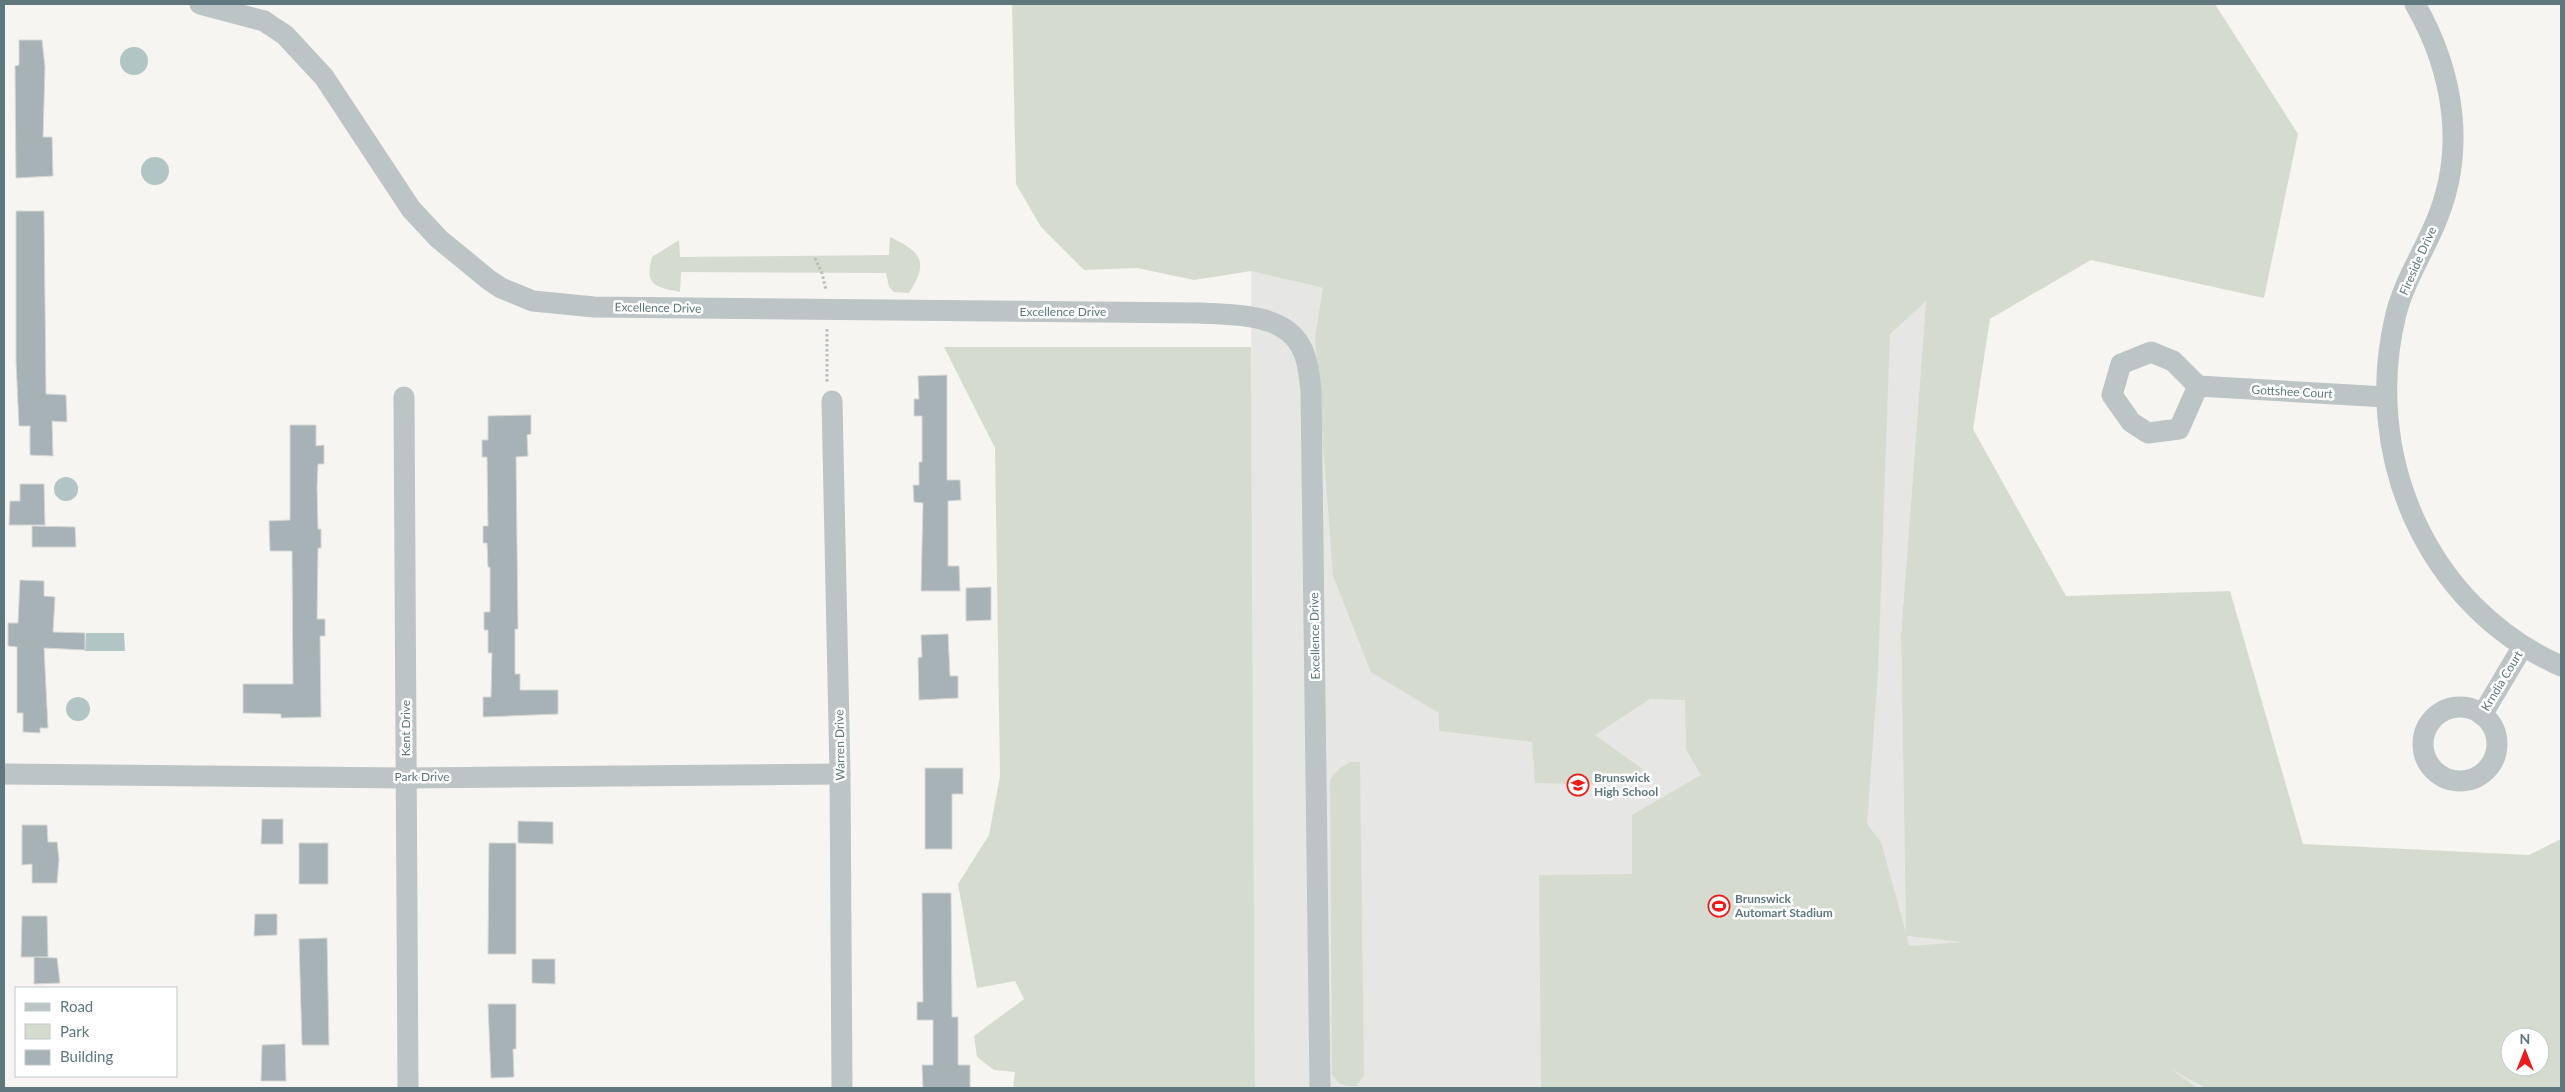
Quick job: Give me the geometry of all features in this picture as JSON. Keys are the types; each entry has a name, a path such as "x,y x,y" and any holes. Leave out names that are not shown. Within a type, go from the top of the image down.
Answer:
{"street":[{"name":"Excellence Drive","path":"200,4 264,21 285,35 324,76 399,193 434,234 489,280 501,288 533,301 594,307 1200,313 1267,320 1289,332 1300,344 1307,363 1311,390 1320,1088"},
{"name":"Fireside Drive","path":"2415,4 2439,52 2449,88 2454,124 2454,150 2447,188 2435,224 2408,279 2396,314 2388,355 2386,397 2392,456 2402,492 2420,533 2440,567 2465,599 2495,626 2523,646 2561,666"},
{"name":"Gottshee Court","path":"2198,386 2386,397"},
{"name":"Kent Drive","path":"404,397 408,1088"},
{"name":"Warren Drive","path":"832,401 840,774 842,1088"},
{"name":"Krndia Court","path":"2482,715 2523,646"},
{"name":"Park Drive","path":"4,774 406,778 840,774"}],"shaded area":[{"path":"134,47 144,51 148,61 144,71 134,75 124,71 120,61 124,51"},
{"path":"155,157 165,161 169,171 165,181 155,185 145,181 141,171 145,161"},
{"name":"Brunswick High School","path":"1251,271 1323,288 1926,301 1901,635 1906,936 1967,942 2204,1088 1255,1088"},
{"path":"66,477 74,481 78,489 74,497 66,501 58,497 54,489 58,481"},
{"path":"86,633 124,633 125,651 85,651"},
{"path":"78,697 83,698 89,704 89,714 83,720 78,721 73,720 67,714 66,709 67,704 73,698"}],"green space":[{"path":"1012,4 2215,4 2298,134 2264,298 2091,260 1990,319 1973,429 2066,596 2230,591 2303,844 2529,855 2561,839 2561,1088 2205,1088 2171,1069 2197,1088 1541,1088 1539,875 1632,874 1632,815 1701,775 1686,749 1685,700 1650,699 1595,735 1651,775 1626,785 1535,783 1532,742 1439,731 1439,713 1371,672 1333,576 1315,337 1323,288 1251,271 1194,280 1137,268 1084,270 1041,227 1016,184","holes":["1926,301 1901,635 1906,933 1881,842 1867,824 1878,672 1890,334","1907,936 1963,942 1909,946"]},
{"path":"890,237 909,248 919,259 919,273 909,293 894,292 889,287 886,273 681,272 680,292 658,286 651,280 650,267 652,257 679,240 680,257 889,255"},
{"path":"944,347 1251,347 1255,1088 1013,1088 1015,1072 994,1070 977,1057 974,1036 1024,999 1015,981 977,988 958,884 989,835 1000,776 995,448"},
{"path":"1350,762 1360,762 1364,1076 1356,1086 1341,1084 1336,1081 1332,1074 1330,780 1339,769"}],"building":[{"path":"19,40 42,40 45,67 43,137 52,137 53,176 16,178 15,66 19,65"},
{"path":"16,211 44,211 46,394 66,395 67,422 52,421 53,456 30,455 30,426 19,426 16,361"},
{"path":"947,375 947,480 960,480 961,500 948,501 948,566 959,566 960,591 921,591 923,503 914,502 913,485 919,485 919,462 922,462 922,416 914,416 914,399 919,399 918,376"},
{"path":"531,415 531,434 527,435 528,456 516,457 518,629 515,629 515,674 520,674 520,690 558,690 558,714 483,717 483,697 491,697 492,653 488,653 488,630 484,630 484,612 490,612 490,567 488,567 487,543 483,543 483,526 488,526 487,457 482,457 482,440 488,440 488,416"},
{"path":"290,425 316,425 316,446 324,445 324,464 318,464 317,487 318,529 321,529 321,548 318,548 317,619 325,619 325,636 320,636 321,717 281,718 281,714 243,713 243,684 293,684 292,551 270,551 269,521 290,520"},
{"path":"20,484 44,484 45,525 9,525 10,501 20,501"},
{"path":"32,526 75,527 76,547 32,547"},
{"path":"20,580 44,581 44,596 55,597 53,632 85,633 85,650 44,648 48,728 40,728 40,733 23,732 23,713 17,713 17,647 8,646 8,623 18,623"},
{"path":"991,587 991,620 966,621 966,588"},
{"path":"948,634 950,676 958,676 958,698 919,700 918,658 922,657 921,635"},
{"path":"925,768 963,768 963,794 952,794 952,849 925,849"},
{"path":"262,819 283,819 283,844 261,844"},
{"path":"518,821 553,822 553,844 518,843"},
{"path":"22,825 47,825 48,842 57,842 59,859 57,883 32,883 32,864 22,865"},
{"path":"299,843 328,843 328,884 299,884"},
{"path":"489,843 516,843 516,954 488,954"},
{"path":"922,893 951,893 952,1017 958,1017 958,1065 970,1065 970,1088 923,1088 922,1065 933,1065 933,1020 917,1020 917,1002 923,1002"},
{"path":"255,914 277,914 277,935 254,936"},
{"path":"22,916 47,916 48,957 21,957"},
{"path":"327,938 329,1045 302,1045 299,939"},
{"path":"34,957 57,958 60,983 34,984"},
{"path":"532,959 555,959 555,984 532,983"},
{"path":"488,1004 516,1004 516,1049 513,1049 514,1077 491,1078"},
{"path":"285,1044 286,1081 261,1081 262,1045"}],"place":[{"name":"Brunswick High School","path":"1578,785"},
{"name":"Brunswick Automart Stadium","path":"1719,906"}]}
